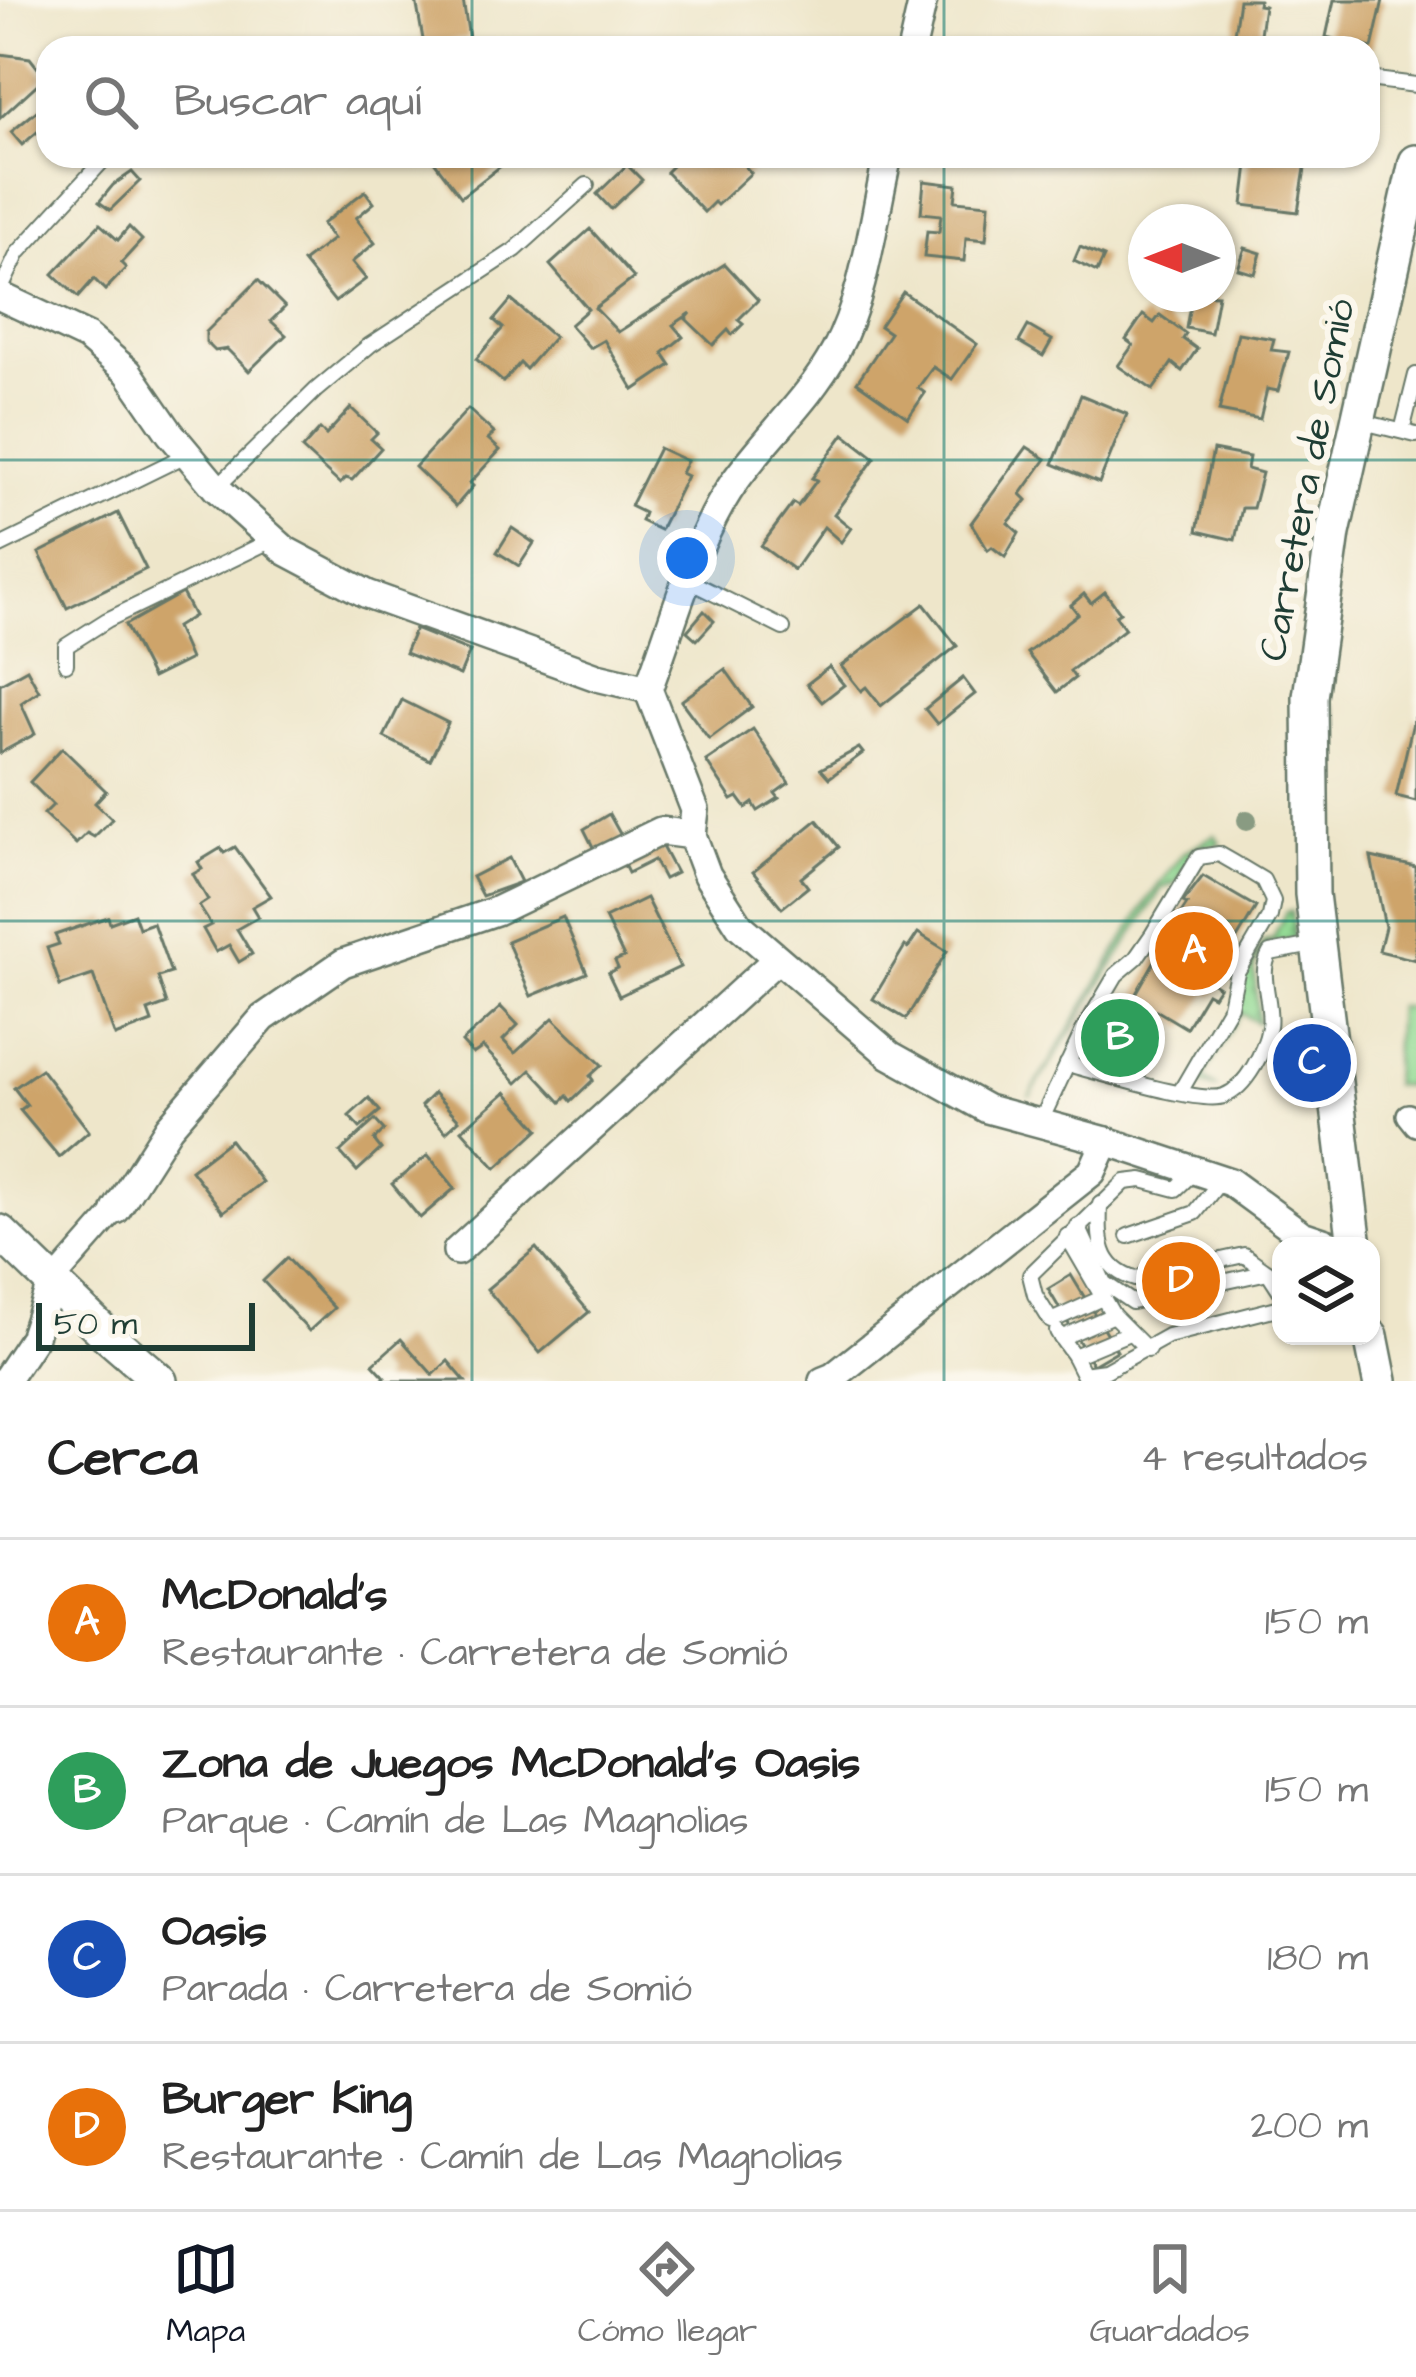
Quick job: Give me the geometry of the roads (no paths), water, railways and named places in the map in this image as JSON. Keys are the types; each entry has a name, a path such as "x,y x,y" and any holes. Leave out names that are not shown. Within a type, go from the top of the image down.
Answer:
{"street":[{"path":"915,36 923,0"},
{"path":"885,168 853,307 836,350 732,486 648,688 695,809 692,835 707,875 740,926 890,1055 987,1109 1209,1175 1308,1237"},
{"name":"Carretera de Somió","path":"1354,1237 1318,944 1310,832 1310,697 1334,533 1412,201"},
{"path":"0,294 87,337 128,372 216,488 286,551 367,594 597,677 648,688"},
{"path":"5,1381 33,1339 51,1284 116,1210 169,1126 263,1018 343,963 496,911 661,831 692,835"},
{"path":"458,1251 776,960"},
{"path":"823,1381 1092,1172 1106,1141"},
{"path":"2,1240 160,1381"},
{"path":"1373,1345 1380,1381"}],"lane":[{"path":"1380,80 1416,85"},
{"path":"0,294 18,253 96,168"},
{"path":"216,488 316,390 370,345 515,250 587,185"},
{"path":"1359,421 1409,433 1416,375"},
{"path":"0,546 188,454"},
{"path":"66,664 66,646 107,620 274,539"},
{"path":"689,581 783,628"},
{"path":"1040,1124 1116,975 1136,958 1199,857 1219,854 1262,880 1273,901 1270,916 1237,972 1230,1006 1180,1092"},
{"path":"1067,1064 1180,1092 1217,1098 1228,1095 1243,1082 1265,1043 1270,1023 1264,964 1270,953 1318,944"},
{"path":"1209,1175 1175,1190 1142,1180 1124,1182 1030,1275 1035,1295 1083,1374 1105,1371 1168,1336 1272,1309"},
{"path":"1128,1236 1196,1213 1209,1175"},
{"path":"1100,1204 1099,1243 1106,1260 1123,1276 1135,1279 1244,1255 1272,1279"},
{"path":"1072,1231 1104,1283 1132,1302 1268,1273"},
{"path":"1072,1231 1102,1298 1148,1350"},
{"path":"1051,1321 1102,1298"},
{"path":"1061,1338 1113,1315"},
{"path":"1073,1356 1129,1333"}],"place":[{"name":"McDonald's","path":"1194,951"},
{"name":"Zona de Juegos McDonald's Oasis","path":"1120,1038"},
{"name":"Oasis","path":"1312,1063"},
{"name":"Burger King","path":"1181,1281"}]}
